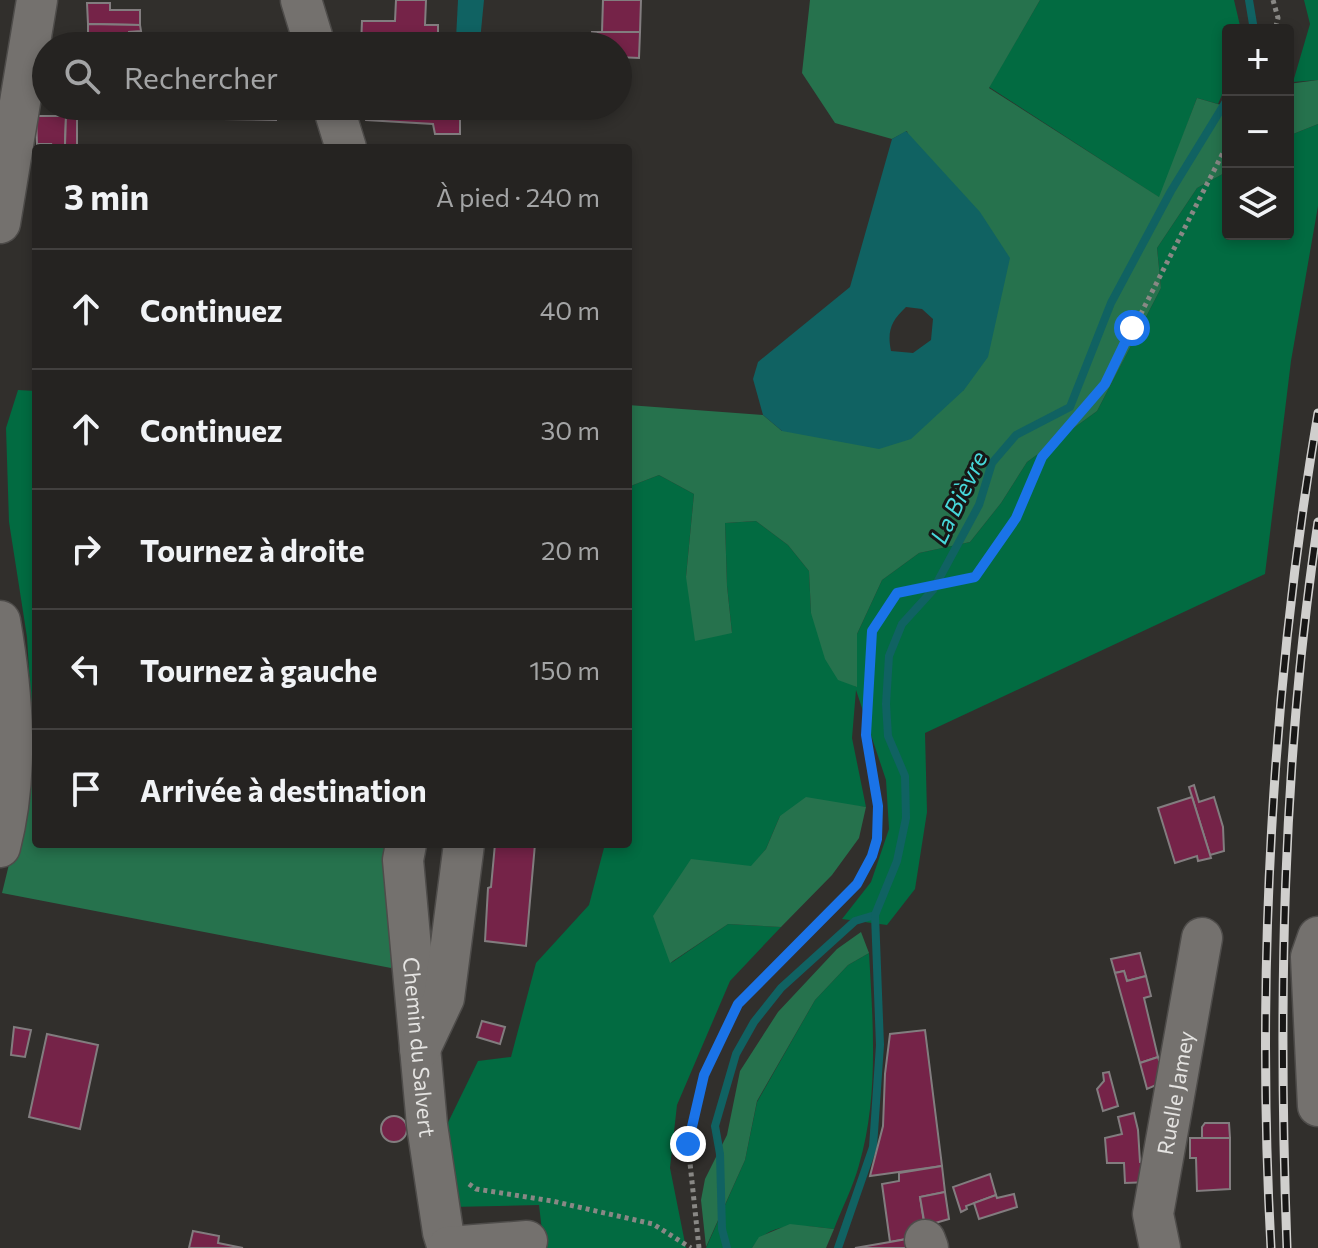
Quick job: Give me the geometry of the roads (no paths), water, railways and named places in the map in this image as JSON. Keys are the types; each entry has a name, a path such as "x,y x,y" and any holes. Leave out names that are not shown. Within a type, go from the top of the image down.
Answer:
{"street":[{"path":"0,223 37,0"},
{"path":"301,0 311,32"},
{"path":"337,120 345,144"},
{"path":"0,621 13,740 7,821 0,847"},
{"name":"Chemin du Salvert","path":"405,848 403,860 427,1125 448,1248"},
{"path":"420,1049 444,998 463,848"},
{"path":"1318,937 1311,957 1318,1106"},
{"name":"Ruelle Jamey","path":"1160,1248 1153,1214 1202,938"},
{"path":"448,1248 527,1241"}],"water":[{"path":"458,0 484,0 481,32 456,32"},
{"path":"906,131 980,212 1010,258 988,357 964,390 911,439 879,449 782,431 763,415 753,379 758,362 850,287 892,139","holes":["906,307 922,309 933,319 931,340 913,353 891,351 890,332 897,317"]}],"waterway":[{"name":"La Bièvre","path":"1249,0 1253,24"},
{"name":"La Bièvre","path":"838,1248 873,1147 880,1045 875,915 897,861 906,818 905,776 888,736 889,656 902,624 933,590 979,505 992,463 1016,435 1070,407 1111,303 1171,191 1222,108"},
{"name":"La Bièvre","path":"727,1248 722,1229 720,1154 715,1126 736,1054 754,1022 781,988 855,921 875,915"}],"railway":[{"path":"1271,1248 1266,1040 1272,829 1289,619 1318,413"},
{"path":"1287,1248 1283,1066 1286,884 1297,702 1318,522"}]}
